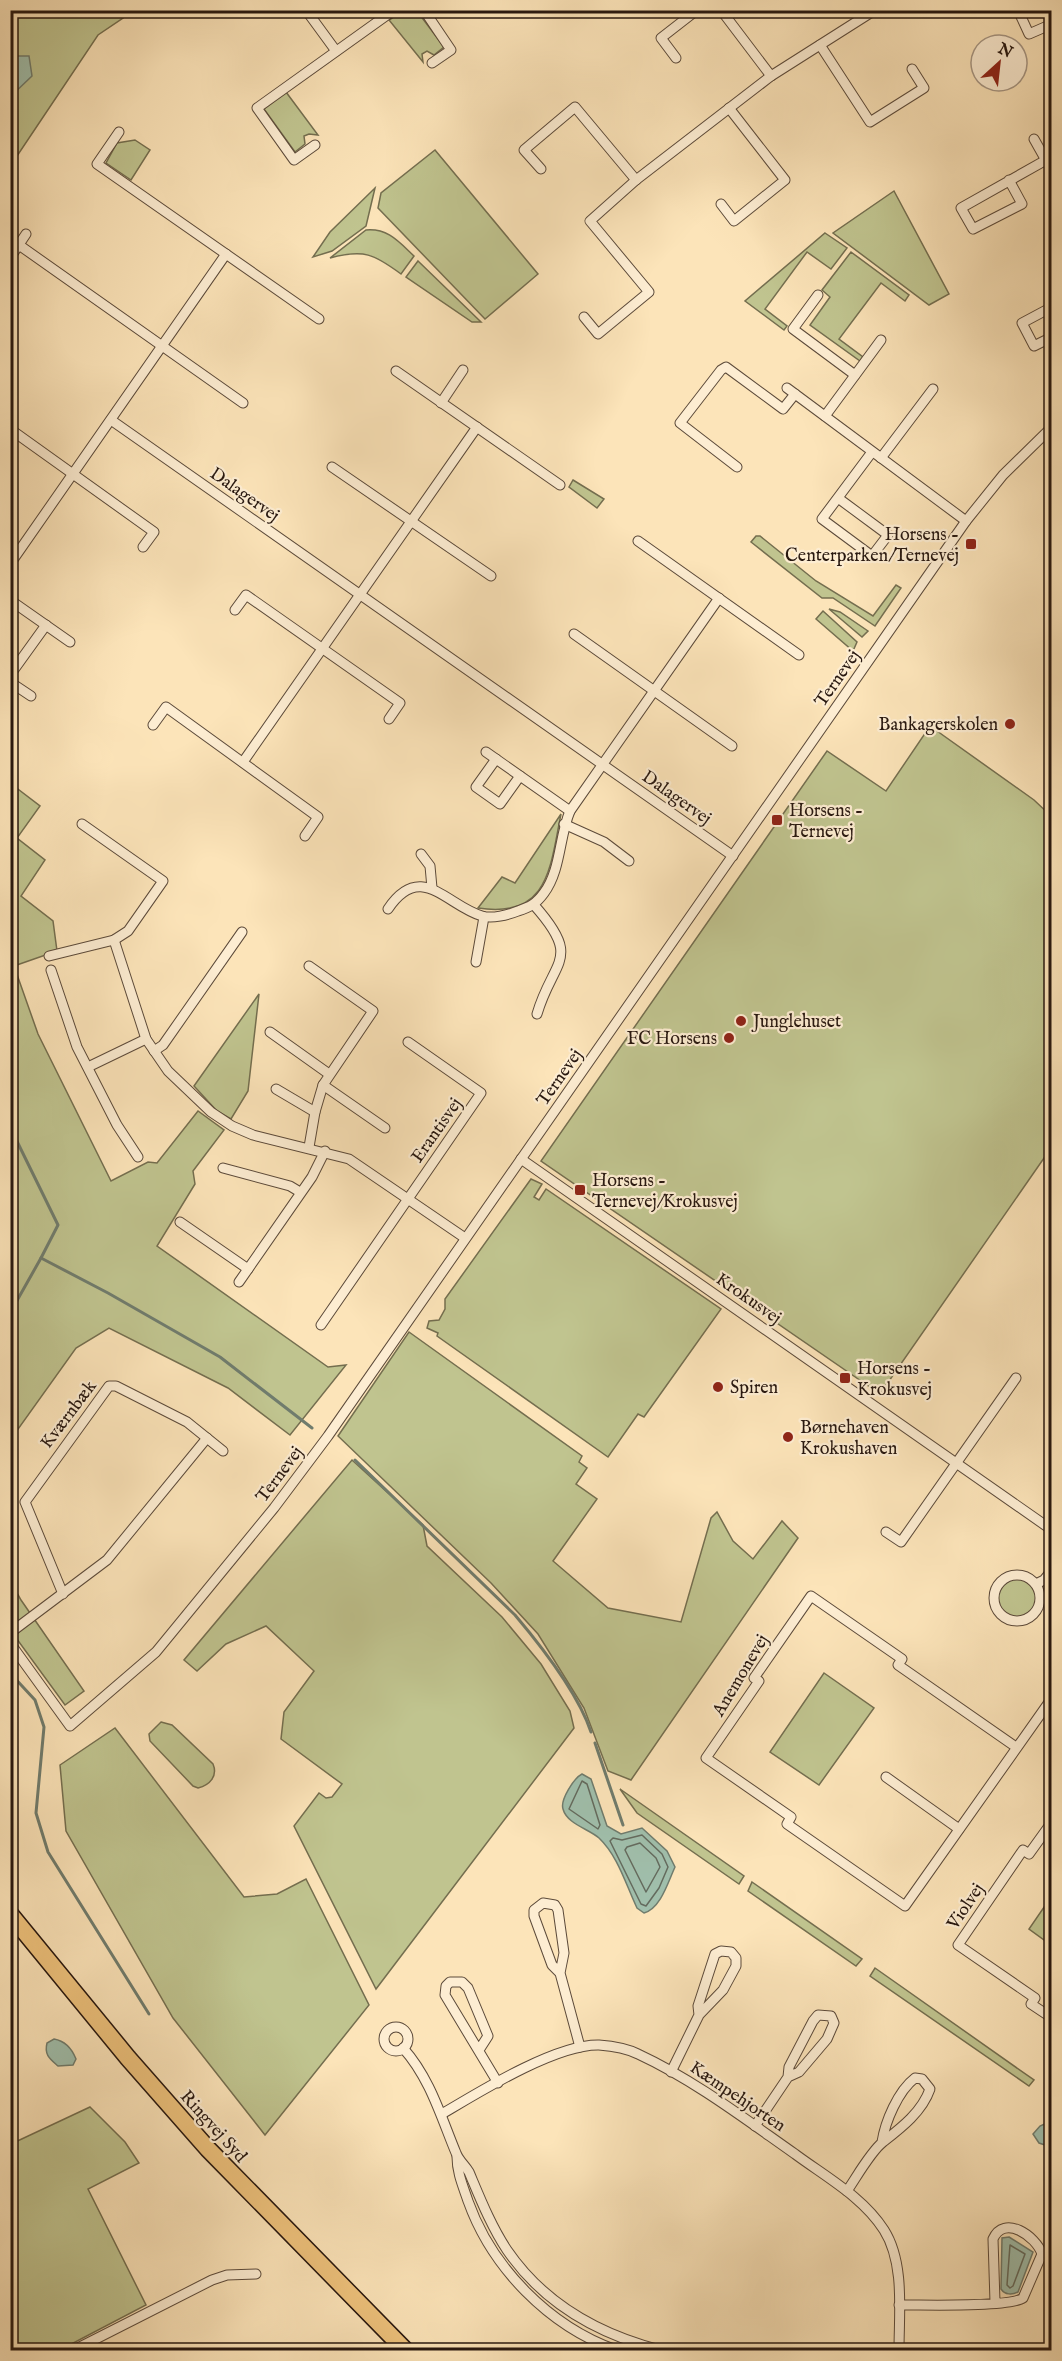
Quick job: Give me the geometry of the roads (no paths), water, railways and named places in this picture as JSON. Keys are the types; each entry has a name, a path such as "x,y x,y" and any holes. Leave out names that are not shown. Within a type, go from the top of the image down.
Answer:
{"highway":[{"name":"Ringvej Syd","path":"10,1914 128,2058 207,2149 405,2350"}],"street":[{"path":"306,10 336,51"},
{"path":"315,145 294,160 257,108 394,10"},
{"path":"424,10 451,50 432,63"},
{"path":"676,58 661,38 697,10"},
{"path":"721,10 771,76"},
{"path":"584,317 598,334 649,292 590,221 636,180 771,76 875,10"},
{"path":"1018,10 1029,34 1052,24"},
{"path":"820,45 870,122 924,88 912,69"},
{"path":"541,169 524,150 575,107 636,180"},
{"path":"721,204 734,221 785,180 729,108"},
{"path":"119,132 97,164 319,319"},
{"path":"1034,139 1048,160 1052,171"},
{"path":"1009,180 1022,204 973,229 961,208 1009,180 1048,160"},
{"path":"10,258 26,234"},
{"path":"19,245 243,403"},
{"path":"10,564 226,254"},
{"path":"818,295 793,329 855,375"},
{"path":"1052,306 1022,323 1034,346 1052,337"},
{"path":"825,416 881,340"},
{"path":"737,467 680,423 726,367 783,409 791,391 966,521"},
{"path":"441,403 463,370"},
{"path":"396,371 560,485"},
{"path":"881,458 933,388"},
{"name":"Dalagervej","path":"111,420 733,856"},
{"name":"Ternevej","path":"10,1643 70,1726 156,1652 274,1508 328,1436 966,521 1003,475 1052,427"},
{"path":"243,762 477,428"},
{"path":"10,429 154,532 143,547"},
{"path":"838,498 888,535 872,556 822,519 872,452"},
{"path":"332,467 491,576"},
{"path":"638,541 800,655"},
{"path":"235,610 246,595 400,703 389,719"},
{"path":"388,909 405,891 418,887 432,888 484,917 511,914 534,905 553,877 564,824 570,811 719,598"},
{"path":"10,600 70,642"},
{"path":"10,675 46,625"},
{"path":"574,634 732,746"},
{"path":"10,682 31,696"},
{"path":"153,724 166,707 318,817 305,836"},
{"path":"486,752 570,811"},
{"path":"496,759 477,787 500,804 520,776"},
{"path":"49,956 114,940 133,926 163,881 82,824"},
{"path":"564,824 604,842 629,861"},
{"path":"421,854 429,866 432,888"},
{"path":"534,905 553,926 561,953 554,978 541,999 537,1014"},
{"path":"476,962 484,917"},
{"path":"154,1051 163,1045 242,932"},
{"path":"114,940 146,1039 168,1071 194,1096 232,1126 264,1138 309,1147 349,1159 465,1238"},
{"path":"309,966 373,1011 323,1084 309,1147"},
{"path":"51,970 69,1027 117,1125 138,1157"},
{"path":"270,1032 330,1074"},
{"path":"88,1067 146,1039"},
{"name":"Erantisvej","path":"321,1325 481,1093 408,1042"},
{"path":"323,1084 385,1128"},
{"path":"276,1089 315,1112"},
{"path":"239,1282 321,1161 324,1151"},
{"name":"Krokusvej","path":"521,1159 1052,1530"},
{"path":"223,1168 290,1186 300,1192"},
{"path":"180,1222 248,1269"},
{"path":"886,1532 901,1542 958,1464 1016,1378"},
{"name":"Kværnbæk","path":"63,1594 26,1502 107,1388 114,1385 187,1422 224,1451"},
{"path":"10,1633 106,1560 207,1438"},
{"path":"1036,1584 1044,1580 1052,1570"},
{"path":"1016,1575 1030,1579 1036,1584 1039,1591 1039,1607 1028,1619 1013,1621 999,1613 994,1592 1003,1580 1016,1575"},
{"name":"Anemonevej","path":"1016,1747 898,1665 902,1659 811,1596 754,1678 759,1681 706,1758 791,1817 787,1824 905,1906 1016,1747 1048,1709 1052,1698"},
{"path":"886,1777 959,1828"},
{"name":"Violvej","path":"1052,1822 1029,1854 1023,1850 958,1945 1035,1998 1031,2004 1052,2018"},
{"path":"560,1973 552,1965 534,1917 534,1910 543,1904 555,1905 558,1910 564,1953 560,1973 580,2047"},
{"path":"671,2072 699,2015 723,1990 736,1966 736,1958 731,1952 721,1951 715,1954 698,2006 699,2015"},
{"path":"479,2050 488,2036 472,1997 462,1982 450,1982 446,1986 445,1995 498,2083"},
{"path":"754,2126 788,2078 799,2072 827,2039 834,2023 831,2016 818,2015 813,2021 789,2067 788,2078"},
{"name":"Kæmpehjorten","path":"442,2114 498,2083 580,2047 614,2046 636,2053 671,2072 754,2126 847,2191 871,2213 885,2231 895,2259 899,2305 899,2350"},
{"path":"403,2048 417,2067 442,2114 457,2157 457,2170 484,2238 516,2281 558,2319 584,2338 616,2350"},
{"path":"847,2191 882,2142 884,2129 907,2084 915,2079 922,2079 930,2090 927,2098 893,2137 882,2142"},
{"path":"457,2157 467,2168 507,2249 528,2276 579,2319 626,2342 660,2350"},
{"path":"899,2305 1018,2302 1023,2298 1042,2254 1035,2240 1012,2227 1005,2226 996,2231 993,2239 995,2302"},
{"path":"74,2350 212,2280 227,2275 256,2274"}],"water":[{"path":"14,56 29,56 32,76 11,96 11,59"},
{"path":"582,1774 591,1779 607,1826 621,1834 642,1828 667,1851 675,1867 655,1906 644,1913 637,1908 606,1845 565,1814 563,1805 568,1790"},
{"path":"54,2039 70,2049 76,2059 73,2065 58,2066 48,2056 47,2043"},
{"path":"1051,2121 1051,2147 1039,2143 1033,2134 1040,2126"},
{"path":"1009,2237 1033,2252 1018,2292 1011,2294 1001,2289 1002,2238"}],"waterway":[{"path":"10,1127 58,1225 41,1258 220,1357 312,1428"},
{"path":"10,1313 41,1258"},
{"path":"355,1460 515,1615 568,1686 591,1732"},
{"path":"10,1673 35,1700 44,1727 36,1813 48,1852 149,2014"},
{"path":"595,1743 623,1825"}],"place":[{"name":"Horsens - Centerparken/Ternevej","path":"971,544"},
{"name":"Bankagerskolen","path":"1010,724"},
{"name":"Horsens - Ternevej","path":"777,820"},
{"name":"Junglehuset","path":"741,1021"},
{"name":"FC Horsens","path":"729,1038"},
{"name":"Horsens - Ternevej/Krokusvej","path":"580,1190"},
{"name":"Horsens - Krokusvej","path":"845,1378"},
{"name":"Spiren","path":"718,1387"},
{"name":"Børnehaven Krokushaven","path":"788,1437"}]}
